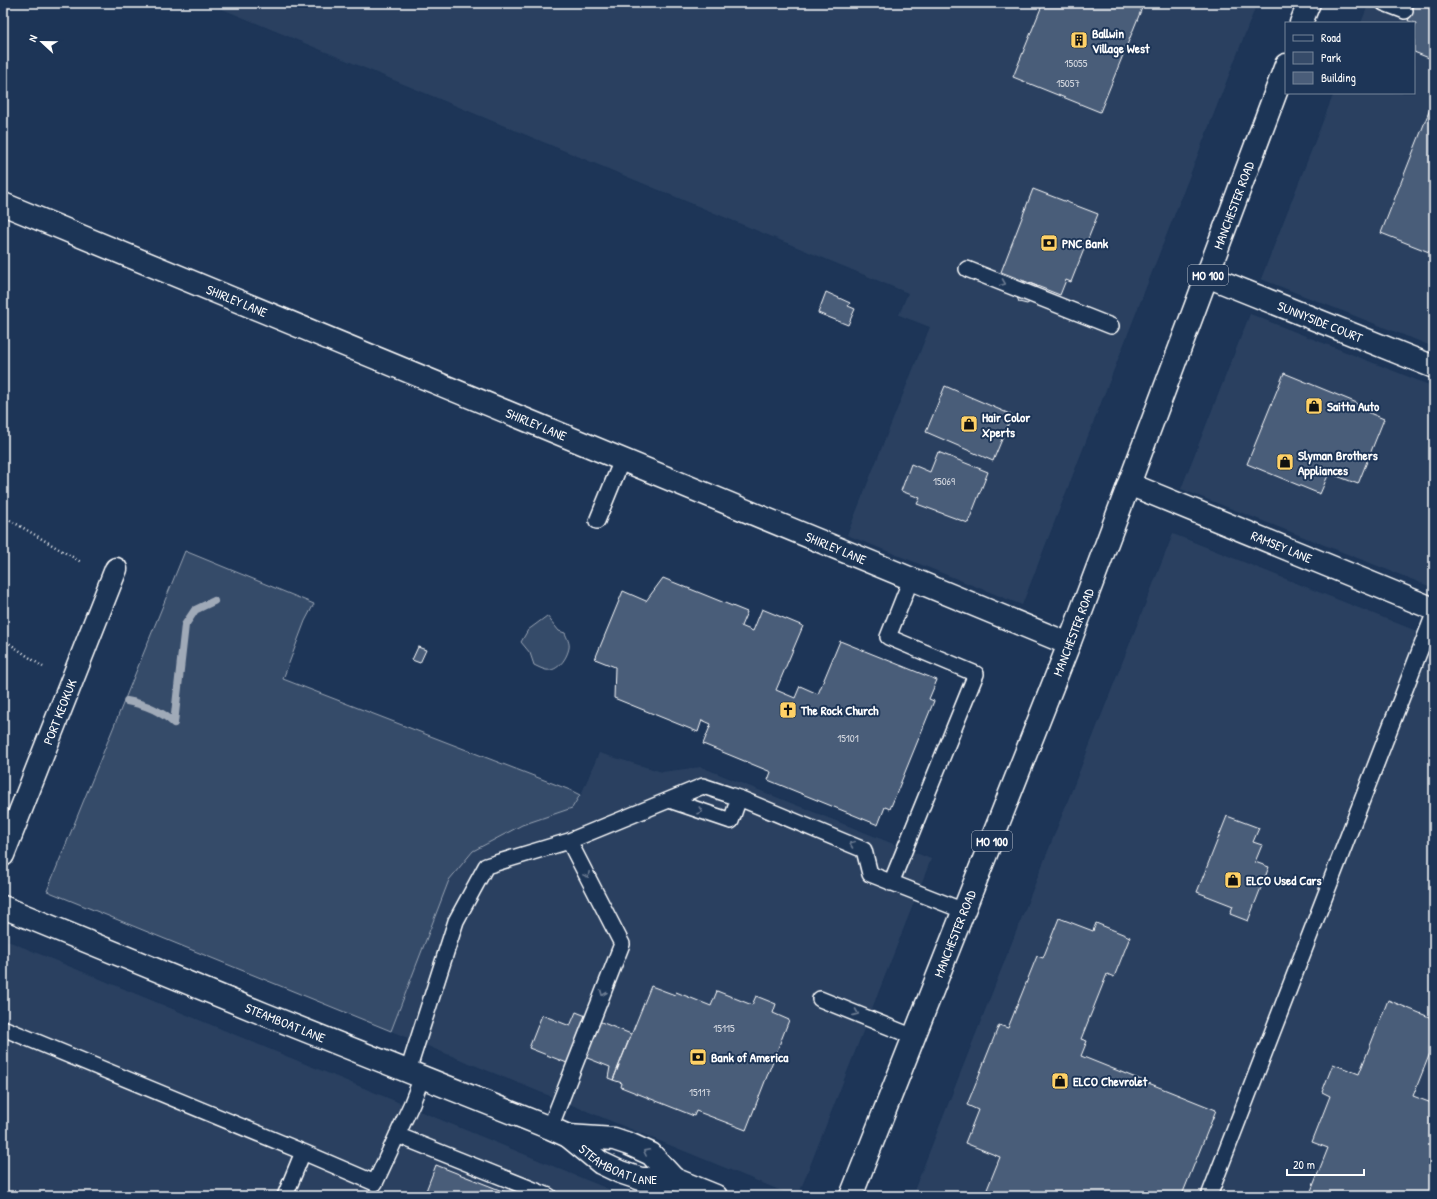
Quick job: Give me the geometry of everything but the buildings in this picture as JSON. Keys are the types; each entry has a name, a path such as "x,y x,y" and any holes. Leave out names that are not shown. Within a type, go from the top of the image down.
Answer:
{"main road":[{"path":"1302,22 1309,3"},
{"name":"MANCHESTER ROAD","path":"851,1196 1069,644 1285,68"},
{"name":"SHIRLEY LANE","path":"3,204 1069,644"},
{"name":"SUNNYSIDE COURT","path":"1208,276 1434,366"},
{"name":"RAMSEY LANE","path":"1129,484 1434,609"},
{"name":"PORT KEOKUK","path":"3,855 116,569"},
{"name":"STEAMBOAT LANE","path":"3,907 264,1014 559,1132 601,1163 620,1172 641,1179 674,1179 716,1196"},
{"name":"STEAMBOAT LANE","path":"559,1132 614,1139 629,1144 651,1154 674,1179"}],"lane":[{"path":"1384,3 1405,11"},
{"path":"967,269 1111,326"},
{"path":"597,521 622,460"},
{"path":"891,883 976,674 888,637 911,579"},
{"path":"1209,1196 1434,614"},
{"path":"3,1028 303,1152 376,1189 397,1135 412,1103 415,1074 456,920 486,866 569,841 703,786 743,800 864,850 870,874 964,911"},
{"path":"669,800 731,821 743,800"},
{"path":"559,1132 622,944 569,841"},
{"path":"820,999 914,1037"},
{"path":"397,1135 549,1196"},
{"path":"285,1196 303,1152"}],"path":[{"path":"3,516 81,562"},
{"path":"3,639 43,667"},
{"path":"3,751 9,751"}],"shaded area":[{"path":"208,3 1257,3 1022,605 847,535 930,327 899,315 908,293"},
{"path":"1369,3 1434,3 1434,347 1261,279 1334,94 1415,94 1415,22 1361,22"},
{"path":"1250,314 1434,387 1434,588 1181,489"},
{"path":"1173,534 1434,638 1434,1196 912,1196"},
{"path":"599,753 662,772 701,767 931,859 798,1196 794,1196 391,1031 449,880 473,851 522,825 572,808 581,795"},
{"path":"3,939 625,1196 3,1196"}],"green space":[{"path":"185,551 314,604 305,621 283,679 580,795 572,808 522,825 473,851 449,880 391,1031 47,891"},
{"path":"547,616 559,631 565,633 569,646 564,660 558,667 550,670 544,670 534,665 530,653 521,642 528,630"}],"waterway":[{"path":"174,723 185,625 195,610 214,601"},
{"path":"127,701 152,709 164,715 174,723"}],"place":[{"name":"Ballwin Village West","path":"1079,40"},
{"name":"PNC Bank","path":"1049,243"},
{"name":"Saitta Auto","path":"1314,406"},
{"name":"Hair Color Xperts","path":"969,424"},
{"name":"Slyman Brothers Appliances","path":"1285,462"},
{"name":"The Rock Church","path":"788,710"},
{"name":"ELCO Used Cars","path":"1233,880"},
{"name":"Bank of America","path":"698,1057"},
{"name":"ELCO Chevrolet","path":"1060,1081"}]}
